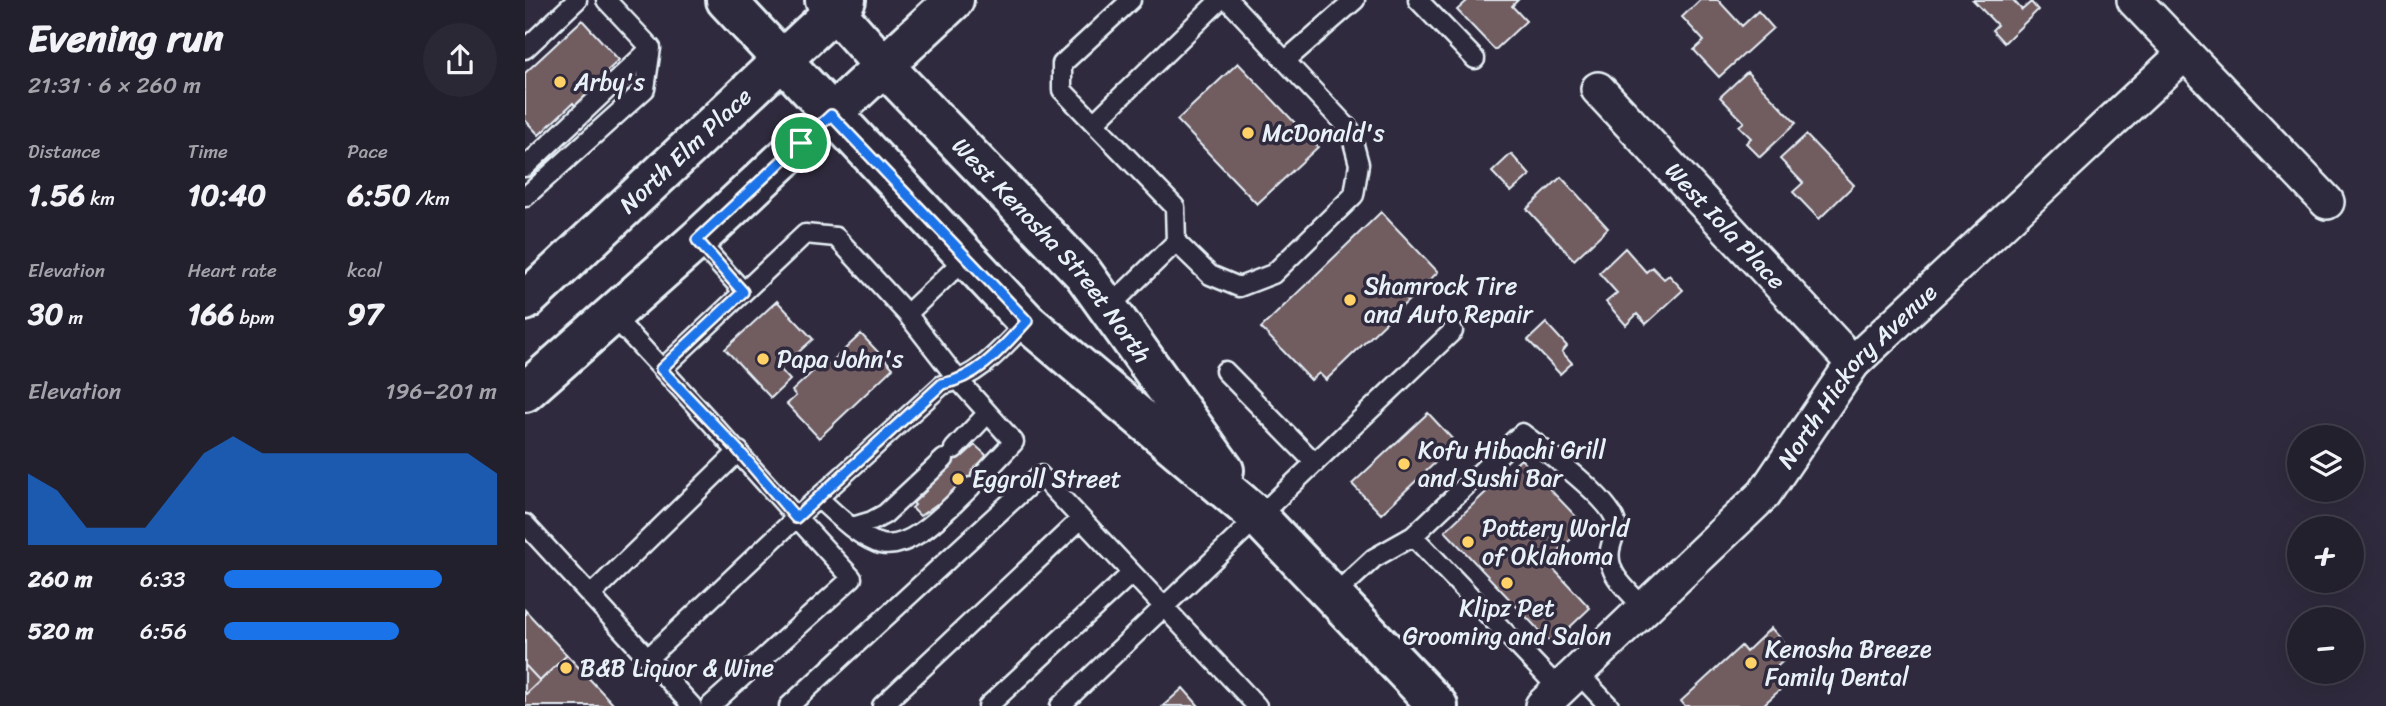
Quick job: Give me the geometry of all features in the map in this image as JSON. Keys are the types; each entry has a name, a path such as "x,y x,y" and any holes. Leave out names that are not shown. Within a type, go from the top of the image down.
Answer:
{"main road":[{"name":"West Kenosha Street North","path":"726,0 1027,321 1258,517 1435,705"},
{"path":"525,392 697,240 954,0"},
{"name":"West Kenosha Street North","path":"835,3 884,66 1083,273 1258,517"},
{"name":"North Elm Place","path":"528,293 781,61 835,3"}],"street":[{"path":"2134,0 2327,202"},
{"name":"North Hickory Avenue","path":"1560,689 1764,494 1853,363 2184,54"},
{"name":"West Iola Place","path":"1598,89 1853,363"}],"lane":[{"path":"527,42 577,0"},
{"path":"607,0 651,48"},
{"path":"1131,0 1062,64 1062,90 1175,207 1176,242 1210,275 1239,287 1273,274 1354,195 1359,164 1350,130 1228,0"},
{"path":"1094,123 1220,0"},
{"path":"1285,61 1355,0"},
{"path":"1418,0 1475,59"},
{"path":"525,167 651,48"},
{"path":"525,197 645,89 651,48"},
{"path":"661,369 805,234 836,237 907,314 959,381 1014,442 976,482 919,533 900,543 876,543 818,498"},
{"path":"697,240 743,292"},
{"path":"1108,308 1176,242"},
{"path":"907,314 967,257"},
{"path":"613,316 739,451 852,578 710,706"},
{"path":"648,658 942,384 959,381 982,367 1027,321"},
{"path":"1060,706 1453,331"},
{"path":"1226,371 1315,463"},
{"path":"852,527 884,514 949,454 988,413"},
{"path":"1333,596 1374,558 1413,536 1522,433 1590,488 1611,512 1616,524 1608,559 1613,575 1644,608"},
{"path":"591,595 739,451"},
{"path":"789,706 1040,475 1257,706"},
{"path":"882,706 1081,519"},
{"path":"525,524 692,706"},
{"path":"1413,536 1560,689 1609,706"},
{"path":"988,706 1132,573"}],"building":[{"path":"1468,0 1518,0 1512,6 1526,21 1495,50 1457,10"},
{"path":"1700,0 1718,0 1742,26 1758,11 1773,28 1719,77 1694,50 1704,41 1682,17"},
{"path":"1973,0 2013,0 2022,10 2031,2 2038,10 2004,43 1992,30 1997,25"},
{"name":"Arby's","path":"582,20 619,60 585,92 589,95 576,106 573,103 539,135 525,120 525,73"},
{"name":"McDonald's","path":"1238,63 1318,147 1257,204 1177,120"},
{"path":"1747,72 1796,123 1760,157 1746,143 1751,138 1739,126 1744,122 1720,97"},
{"path":"1806,135 1854,185 1819,219 1793,192 1803,183 1780,159"},
{"path":"1511,154 1530,175 1511,192 1492,172"},
{"path":"1561,177 1608,228 1574,260 1527,209"},
{"name":"Shamrock Tire and Auto Repair","path":"1381,212 1438,272 1326,380 1319,373 1311,380 1261,328"},
{"path":"1625,248 1646,272 1652,267 1664,279 1669,275 1683,290 1646,324 1637,314 1626,325 1606,302 1617,293 1599,273"},
{"name":"Papa John's","path":"777,301 813,339 780,369 790,380 771,398 725,349"},
{"path":"1546,323 1567,346 1562,352 1572,363 1560,374 1528,340"},
{"path":"861,334 893,368 819,438 787,404 796,396 792,391 825,360 828,365"},
{"name":"Kofu Hibachi Grill and Sushi Bar","path":"1428,413 1456,443 1381,514 1352,484"},
{"name":"Eggroll Street","path":"949,444 963,456 975,445 985,454 986,457 975,468 986,483 976,492 965,481 939,506 937,504 920,516 912,508 915,505 913,503 926,491 924,489 938,453"},
{"path":"1521,459 1585,526 1547,562 1590,608 1552,644 1445,531"},
{"path":"525,610 567,655 540,681 525,665"},
{"name":"Kenosha Breeze Family Dental","path":"1771,628 1793,652 1768,675 1781,689 1762,706 1685,706 1681,701 1741,646 1746,652"},
{"name":"B&B Liquor & Wine","path":"567,655 615,706 525,706 525,695"},
{"path":"525,665 540,681 525,695"},
{"path":"1183,688 1199,706 1163,706"}],"place":[{"name":"Arby's","path":"560,82"},
{"name":"McDonald's","path":"1248,133"},
{"name":"Shamrock Tire and Auto Repair","path":"1350,300"},
{"name":"Papa John's","path":"763,359"},
{"name":"Kofu Hibachi Grill and Sushi Bar","path":"1404,464"},
{"name":"Eggroll Street","path":"958,479"},
{"name":"Pottery World of Oklahoma","path":"1468,542"},
{"name":"Klipz Pet Grooming and Salon","path":"1507,583"},
{"name":"Kenosha Breeze Family Dental","path":"1751,663"},
{"name":"B&B Liquor & Wine","path":"566,668"}],"route":[{"path":"831,115 1027,321 982,367 959,381 942,384 796,518 739,451 661,369 743,292 697,240 801,143 831,115"}]}
